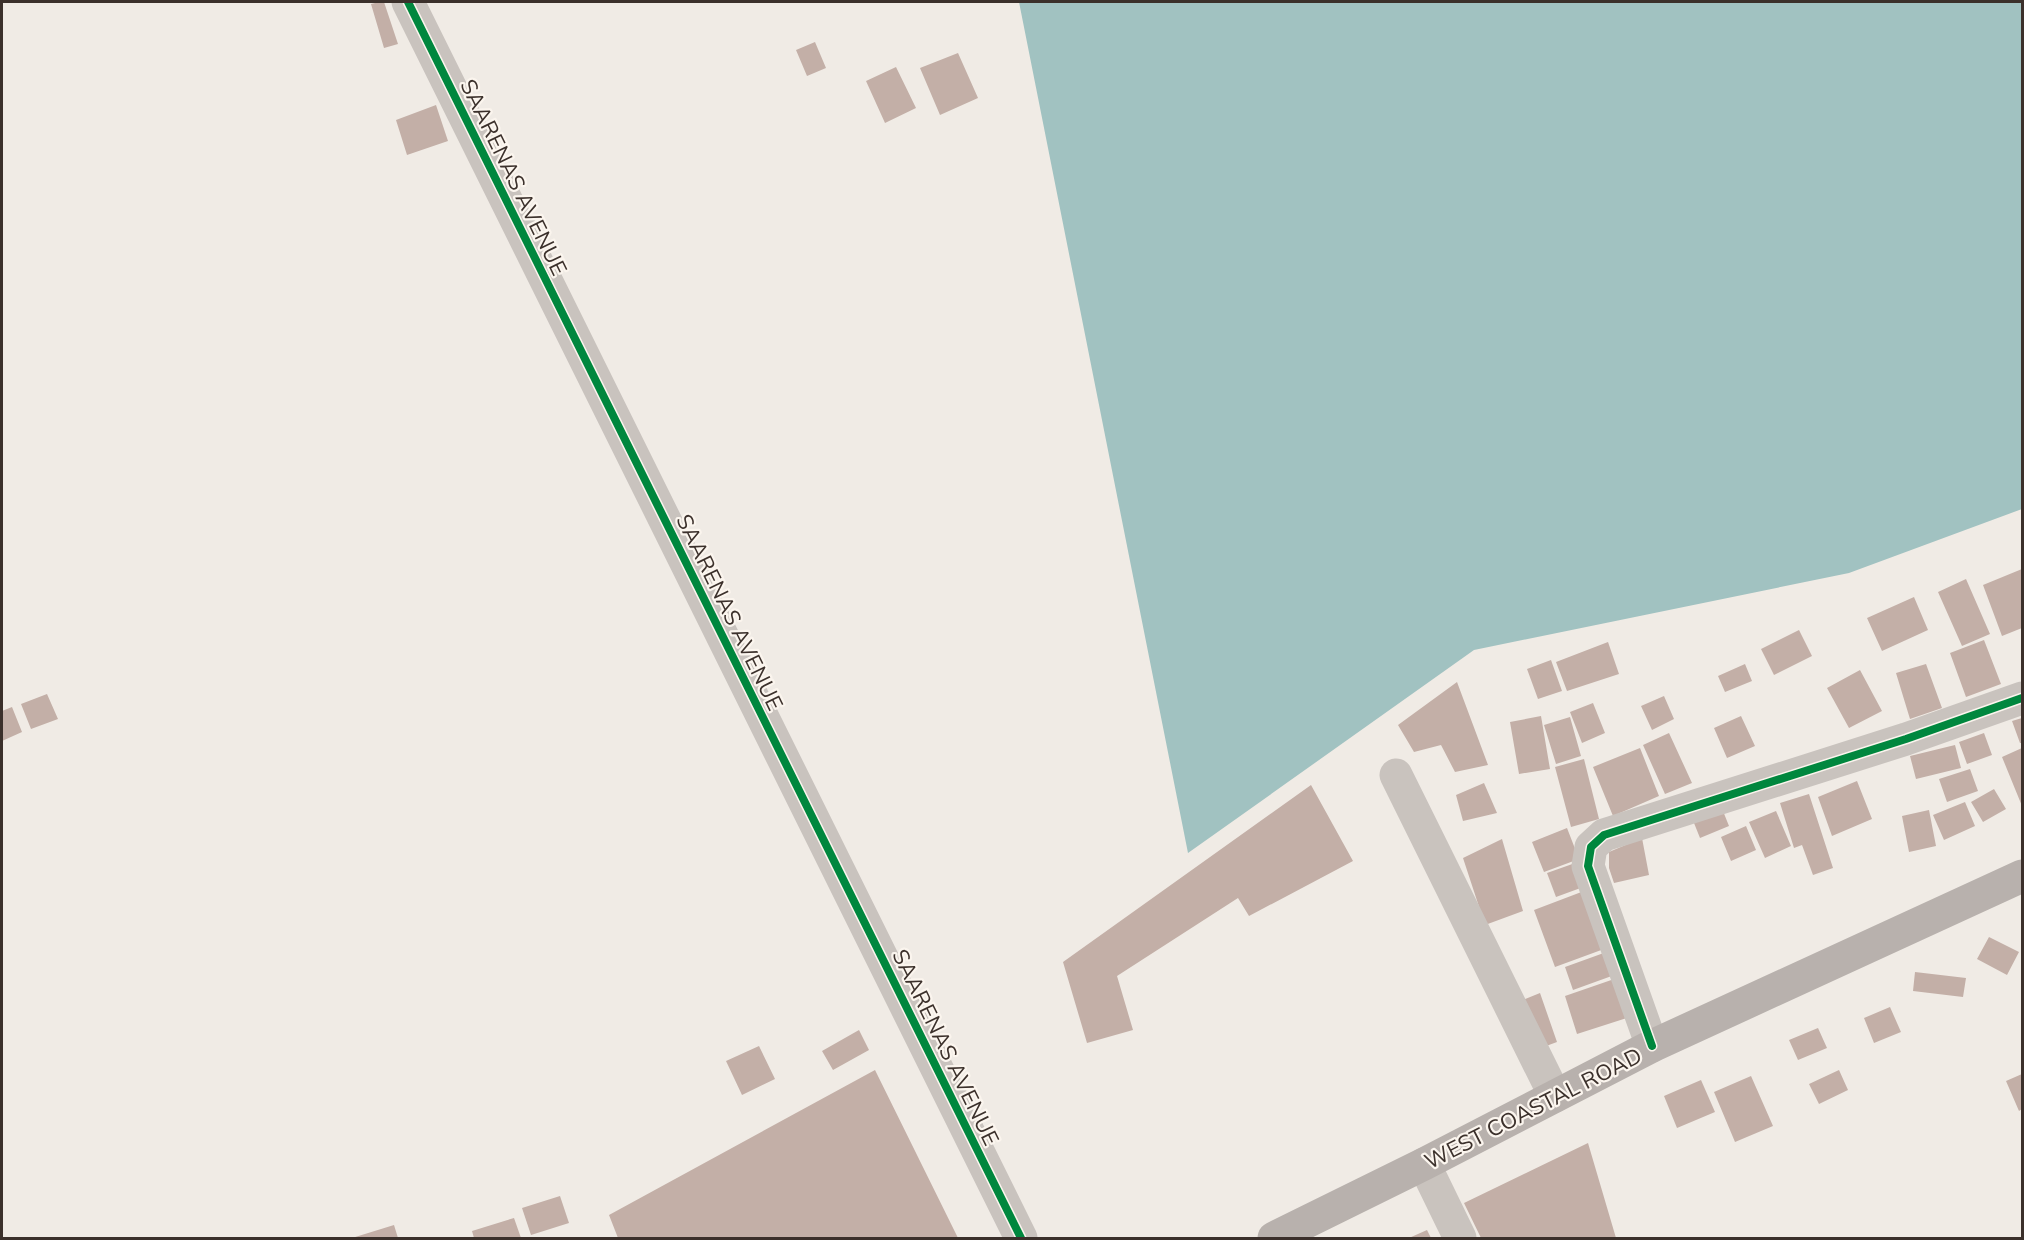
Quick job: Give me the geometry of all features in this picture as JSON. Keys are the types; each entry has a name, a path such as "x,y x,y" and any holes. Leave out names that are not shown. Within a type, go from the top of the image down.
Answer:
{"main road":[{"name":"WEST COASTAL ROAD","path":"1274,1239 1652,1046 2022,876"}],"street":[{"name":"SAARENAS AVENUE","path":"408,2 1021,1239"},
{"path":"1652,1046 1588,866 1591,847 1604,835 1906,739 2022,698"},
{"path":"1396,775 1555,1096"},
{"path":"1424,1164 1460,1239"}],"water":[{"path":"1019,2 2022,2 2022,509 1849,573 1474,650 1188,853"}],"building":[{"path":"384,2 398,44 384,48 371,4"},
{"path":"815,42 826,68 807,76 796,50"},
{"path":"958,53 978,98 940,115 920,68"},
{"path":"896,67 916,108 885,123 866,81"},
{"path":"436,105 448,141 407,155 396,120"},
{"path":"2022,569 2022,628 2002,636 1983,585"},
{"path":"1966,579 1990,634 1962,646 1938,592"},
{"path":"1914,597 1928,630 1882,651 1867,618"},
{"path":"1799,630 1812,656 1774,675 1761,649"},
{"path":"1984,640 2001,684 1966,697 1950,653"},
{"path":"1608,642 1619,674 1567,691 1556,662"},
{"path":"1551,660 1562,691 1538,699 1527,669"},
{"path":"1745,664 1752,681 1725,692 1718,676"},
{"path":"1926,664 1942,708 1910,719 1896,673"},
{"path":"1860,670 1882,711 1849,728 1827,688"},
{"path":"1457,682 1488,765 1455,772 1441,745 1414,752 1398,725"},
{"path":"47,694 58,719 31,729 21,704"},
{"path":"1664,696 1674,719 1652,730 1641,706"},
{"path":"1593,703 1605,733 1582,743 1570,712"},
{"path":"12,707 22,732 2,741 2,711"},
{"path":"1541,716 1550,769 1519,774 1510,722"},
{"path":"1741,716 1755,746 1727,758 1714,728"},
{"path":"1570,717 1581,756 1556,764 1544,725"},
{"path":"2022,718 2022,743 2020,743 2012,721"},
{"path":"1669,733 1692,783 1665,794 1643,745"},
{"path":"1984,733 1992,755 1967,764 1959,742"},
{"path":"1955,745 1961,768 1916,779 1910,756"},
{"path":"1640,748 1659,796 1613,816 1593,767"},
{"path":"2022,748 2022,806 2002,757"},
{"path":"1584,759 1599,819 1571,827 1555,767"},
{"path":"1970,769 1978,791 1947,802 1939,779"},
{"path":"1857,781 1872,819 1832,836 1818,797"},
{"path":"1484,783 1497,813 1463,821 1456,795"},
{"path":"1311,785 1353,861 1249,916 1238,898 1117,976 1133,1030 1087,1043 1063,962"},
{"path":"1994,789 2006,809 1983,822 1971,802"},
{"path":"1809,794 1833,868 1813,875 1802,845 1794,848 1780,803"},
{"path":"1965,802 1975,826 1944,840 1933,815"},
{"path":"1721,806 1729,826 1700,838 1692,818"},
{"path":"1929,810 1936,846 1909,852 1902,816"},
{"path":"1776,811 1791,846 1765,858 1749,822"},
{"path":"1746,826 1756,850 1731,861 1721,837"},
{"path":"1567,828 1579,859 1544,872 1532,842"},
{"path":"1642,838 1649,875 1614,883 1609,868 1609,852"},
{"path":"1502,839 1523,911 1485,925 1463,858"},
{"path":"1578,862 1586,886 1556,897 1547,873"},
{"path":"1584,891 1604,949 1555,967 1534,910"},
{"path":"1989,937 2019,952 2007,975 1977,959"},
{"path":"1612,950 1620,973 1573,990 1565,967"},
{"path":"1915,972 1966,978 1963,997 1913,991"},
{"path":"1620,977 1633,1016 1577,1034 1565,996"},
{"path":"1540,993 1557,1042 1538,1049 1523,1000"},
{"path":"1890,1007 1901,1032 1874,1043 1864,1018"},
{"path":"1818,1028 1827,1048 1798,1060 1789,1040"},
{"path":"859,1030 869,1050 833,1070 822,1051"},
{"path":"759,1046 775,1079 742,1095 726,1061"},
{"path":"875,1070 958,1238 618,1238 609,1215"},
{"path":"1839,1070 1848,1090 1819,1104 1809,1084"},
{"path":"2022,1074 2022,1109 2019,1111 2006,1081"},
{"path":"1751,1076 1773,1126 1735,1142 1714,1092"},
{"path":"1701,1080 1715,1112 1677,1128 1664,1096"},
{"path":"1588,1143 1616,1238 1481,1238 1464,1203"},
{"path":"560,1196 569,1223 531,1235 522,1208"},
{"path":"514,1218 521,1238 474,1238 472,1231"},
{"path":"394,1225 398,1238 352,1238"},
{"path":"1427,1230 1431,1238 1409,1238"}],"cycle path":[{"path":"408,2 1021,1238"},
{"path":"1652,1046 1588,866 1591,847 1604,835 1906,739 2022,698"}]}
